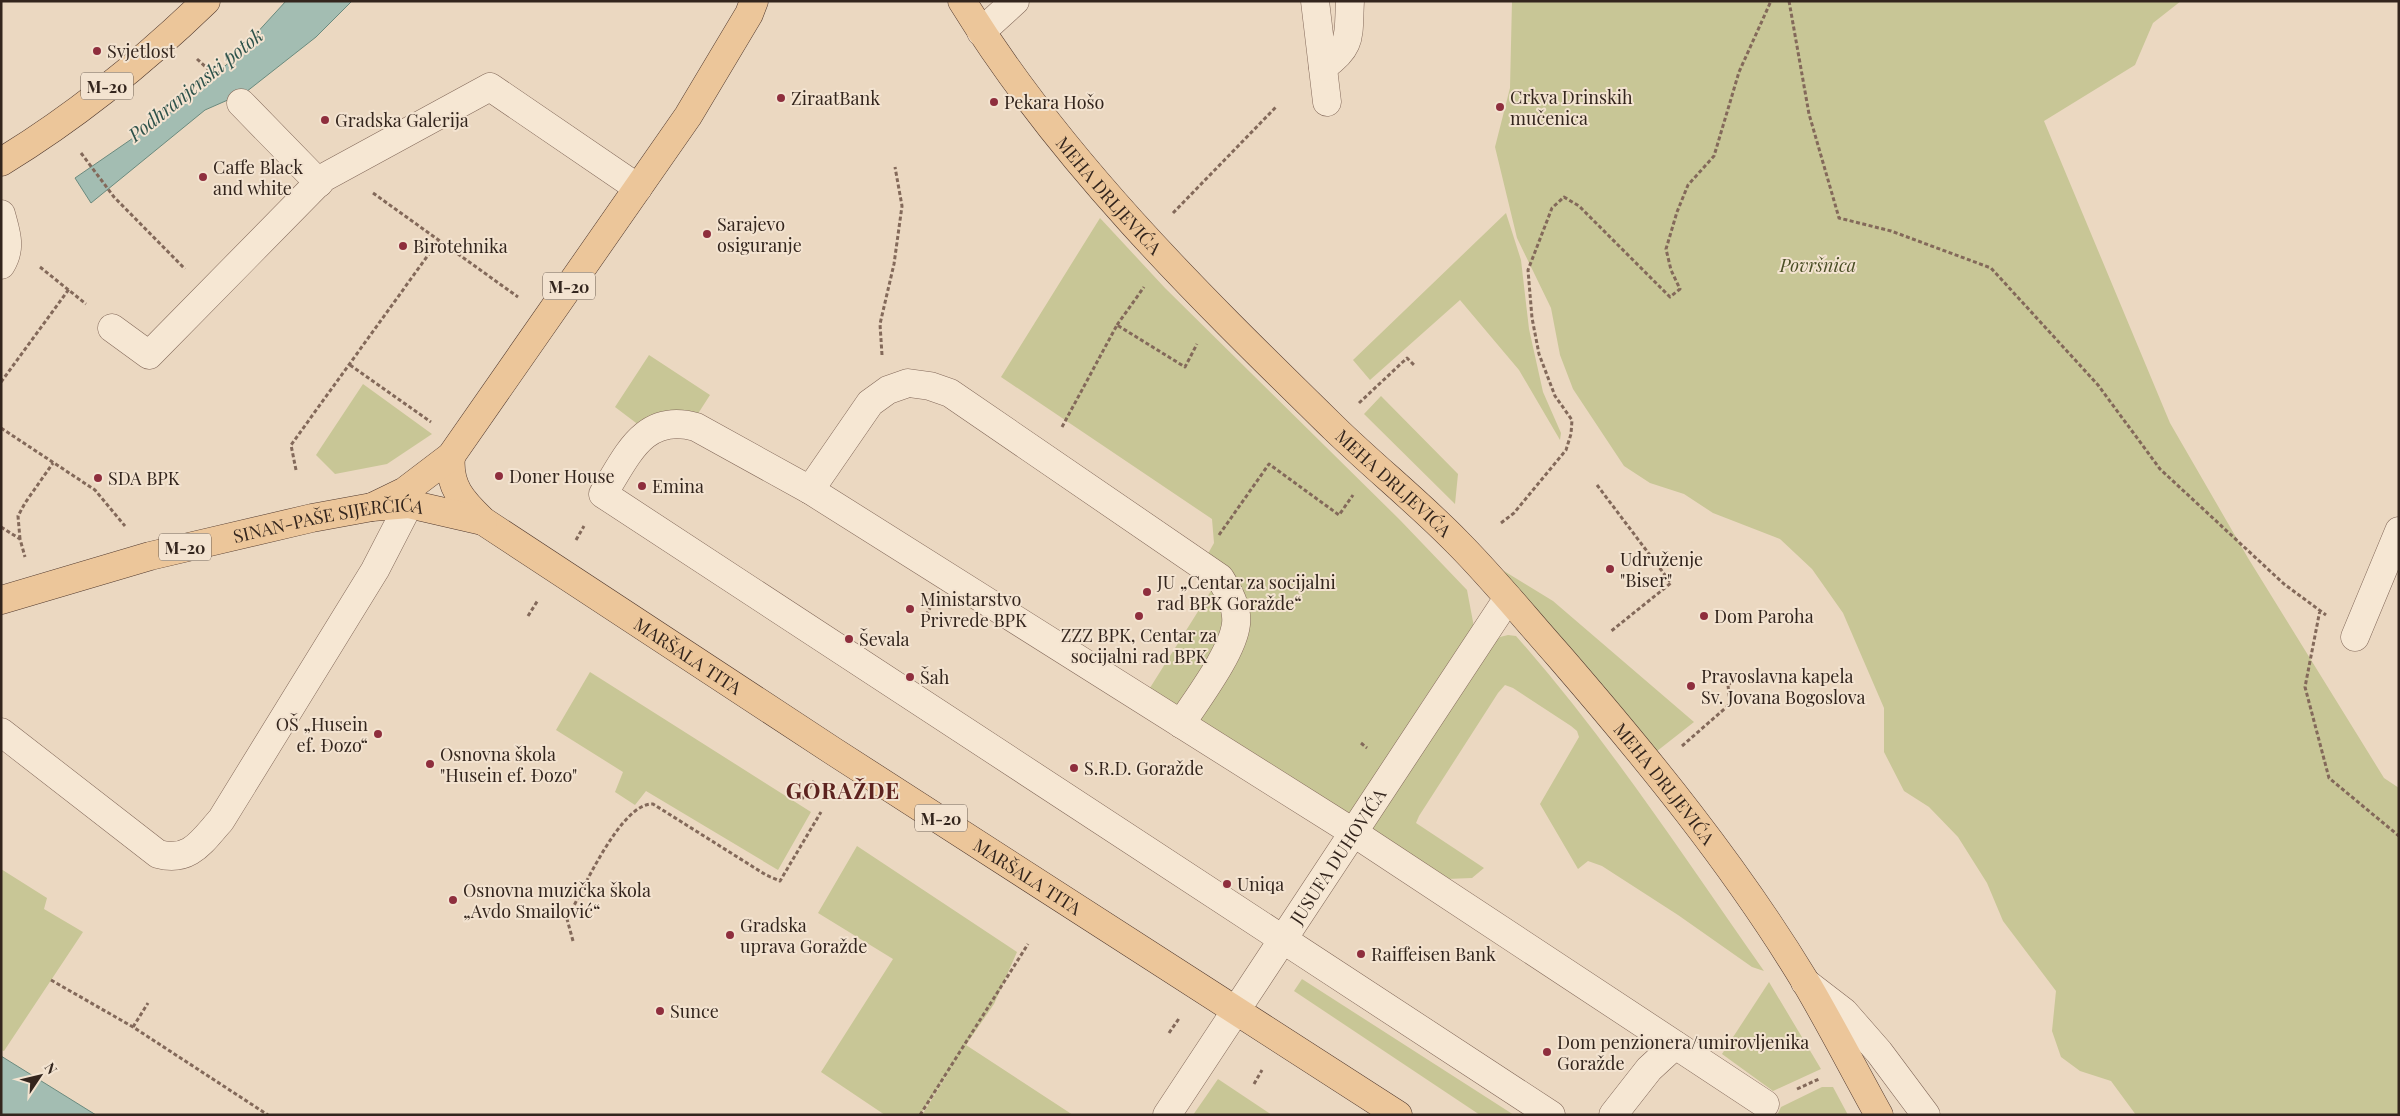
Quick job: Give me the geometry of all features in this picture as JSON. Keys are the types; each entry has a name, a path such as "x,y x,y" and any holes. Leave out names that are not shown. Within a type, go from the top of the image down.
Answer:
{"main road":[{"name":"M-20","path":"1,162 59,125 170,36 206,1"},
{"name":"M-20","path":"372,507 405,491 455,449 688,116 749,14 754,1"},
{"name":"MEHA DRLJEVIĆA","path":"962,1 981,32 1090,177 1146,240 1335,429 1457,542 1638,746 1706,834 1758,909 1805,982 1879,1115"},
{"name":"M-20","path":"455,449 449,471 455,488 465,503 483,521"},
{"name":"SINAN-PAŠE SIJERČIĆA","path":"1,600 150,556 312,518 372,507 409,504 483,521"},
{"name":"MARŠALA TITA","path":"483,521 833,751 1398,1115"}],"street":[{"path":"981,32 1014,1"},
{"path":"1315,1 1327,102"},
{"path":"1323,67 1338,56 1348,43 1350,1"},
{"path":"112,328 149,355 330,176 490,87 638,188"},
{"path":"241,103 330,176"},
{"path":"1,214 8,241 7,255 1,265"},
{"path":"810,490 870,403 888,390 908,383 930,386 950,393 1220,578 1232,598 1237,622 1230,644 1182,724"},
{"path":"1551,1115 603,494 640,437 656,428 676,423 706,431 810,490 1353,832 1765,1104"},
{"path":"1,732 158,854 170,857 181,856 194,849 221,820 375,570 409,504"},
{"path":"2355,637 2399,531"},
{"name":"JUSUFA DUHOVIĆA","path":"1167,1115 1508,598"},
{"name":"MEHA DRLJEVIĆA","path":"1805,982 1844,1012 1879,1052 1926,1115"},
{"path":"1612,1115 1649,1069 1675,1044"}],"path":[{"path":"1501,523 1514,513 1566,450 1571,434 1572,420 1555,396 1539,354 1532,318 1528,280 1528,270 1552,208 1564,197 1579,206 1670,297 1680,289 1670,270 1666,249 1677,212 1688,185 1714,156 1739,72 1771,1"},
{"path":"1789,1 1809,114 1839,218 1891,231 1991,268 2098,385 2160,469 2284,584 2355,637"},
{"path":"1146,240 1276,107"},
{"path":"90,164 114,197 179,263"},
{"path":"888,390 881,353 880,324 894,264 902,206 895,167"},
{"path":"330,176 439,240 547,318"},
{"path":"296,470 291,445 439,240"},
{"path":"39,266 70,289 112,328"},
{"path":"1045,458 1117,325 1148,282"},
{"path":"1,382 70,289"},
{"path":"1117,325 1184,367 1201,336"},
{"path":"1368,393 1407,358 1414,366"},
{"path":"350,365 455,449"},
{"path":"1,428 95,490 150,556"},
{"path":"20,539 18,516 25,502 53,463"},
{"path":"1199,563 1269,464 1339,514 1356,491"},
{"path":"1597,485 1671,583 1610,632"},
{"path":"2320,610 2305,687 2329,778 2399,836"},
{"path":"1691,740 1730,704 1728,685 1744,672"},
{"path":"573,941 567,919 615,833 631,813 644,804 653,804 766,875 780,881 821,812"},
{"path":"920,1115 1028,944"},
{"path":"51,980 133,1026 268,1115"},
{"path":"133,1026 148,1003"}],"green space":[{"name":"Površnica","path":"1512,1 2181,1 2153,23 2135,65 2044,121 2170,423 2248,558 2384,778 2399,788 2399,1115 2136,1115 2111,1081 2080,1071 2061,1057 2052,1031 2056,991 2003,921 1987,883 1958,837 1929,807 1904,791 1884,752 1884,708 1843,613 1812,569 1780,539 1713,513 1684,494 1650,483 1624,466 1573,389 1560,355 1551,308 1517,238 1495,147 1510,88"},
{"path":"1506,213 1521,260 1529,329 1543,392 1561,433 1560,440 1519,370 1460,300 1370,380 1353,360"},
{"path":"1100,218 1165,288 1400,520 1467,590 1474,627 1424,699 1347,824 1195,722 1240,651 1205,559 1214,543 1212,519 1001,377"},
{"path":"649,355 710,395 692,423 648,432 615,407"},
{"path":"363,384 432,434 387,464 335,474 316,455"},
{"path":"1381,396 1458,474 1455,504 1364,414"},
{"path":"1473,552 1553,601 1694,722 1652,755"},
{"path":"1214,586 1229,618 1181,713 1148,691"},
{"path":"1516,636 1614,758 1764,971 1752,967 1678,915 1602,866 1588,861 1578,869 1540,804 1579,737 1577,731 1513,688 1505,685 1498,693 1416,823 1484,868 1472,878 1447,879 1371,829 1486,652 1500,637"},
{"path":"590,672 811,812 778,870 646,791 635,805 615,792 623,772 556,730"},
{"path":"857,846 1017,952 994,1004 966,1045 1073,1115 922,1115 953,1066 920,1115 885,1115 821,1072 893,959 818,913"},
{"path":"1,869 47,898 44,909 83,932 4,1051 1,1050"},
{"path":"1302,979 1514,1115 1480,1115 1294,991"},
{"path":"1769,982 1821,1069 1773,1091 1722,1054"},
{"path":"1218,1079 1272,1115 1193,1115"},
{"path":"1822,1087 1833,1087 1848,1115 1777,1115 1781,1107"}],"shaded area":[{"path":"286,1 352,1 316,37 246,92 205,110 91,203 75,178 168,114 232,60"},
{"path":"1,1056 96,1115 1,1115"}],"place":[{"name":"Svjetlost","path":"97,51"},
{"name":"ZiraatBank","path":"781,98"},
{"name":"Pekara Hošo","path":"994,102"},
{"name":"Crkva Drinskih mučenica","path":"1500,107"},
{"name":"Gradska Galerija","path":"325,120"},
{"name":"Caffe Black and white","path":"203,177"},
{"name":"Sarajevo osiguranje","path":"707,234"},
{"name":"Birotehnika","path":"403,246"},
{"name":"Doner House","path":"499,476"},
{"name":"SDA BPK","path":"98,478"},
{"name":"Emina","path":"642,486"},
{"name":"Udruženje \"Biser\"","path":"1610,569"},
{"name":"JU „Centar za socijalni rad BPK Goražde“","path":"1147,592"},
{"name":"Ministarstvo Privrede BPK","path":"910,609"},
{"name":"ZZZ BPK, Centar za socijalni rad BPK","path":"1139,616"},
{"name":"Dom Paroha","path":"1704,616"},
{"name":"Ševala","path":"849,639"},
{"name":"Šah","path":"910,677"},
{"name":"Pravoslavna kapela Sv. Jovana Bogoslova","path":"1691,686"},
{"name":"OŠ „Husein ef. Đozo“","path":"378,734"},
{"name":"Osnovna škola \"Husein ef. Đozo\"","path":"430,764"},
{"name":"S.R.D. Goražde","path":"1074,768"},
{"name":"Uniqa","path":"1227,884"},
{"name":"Osnovna muzička škola „Avdo Smailović“","path":"453,900"},
{"name":"Gradska uprava Goražde","path":"730,935"},
{"name":"Raiffeisen Bank","path":"1361,954"},
{"name":"Sunce","path":"660,1011"},
{"name":"Dom penzionera/umirovljenika Goražde","path":"1547,1052"}],"district":[{"name":"GORAŽDE","path":"843,790"}],"water label":[{"name":"Podhranjenski potok","path":"195,84"}]}
